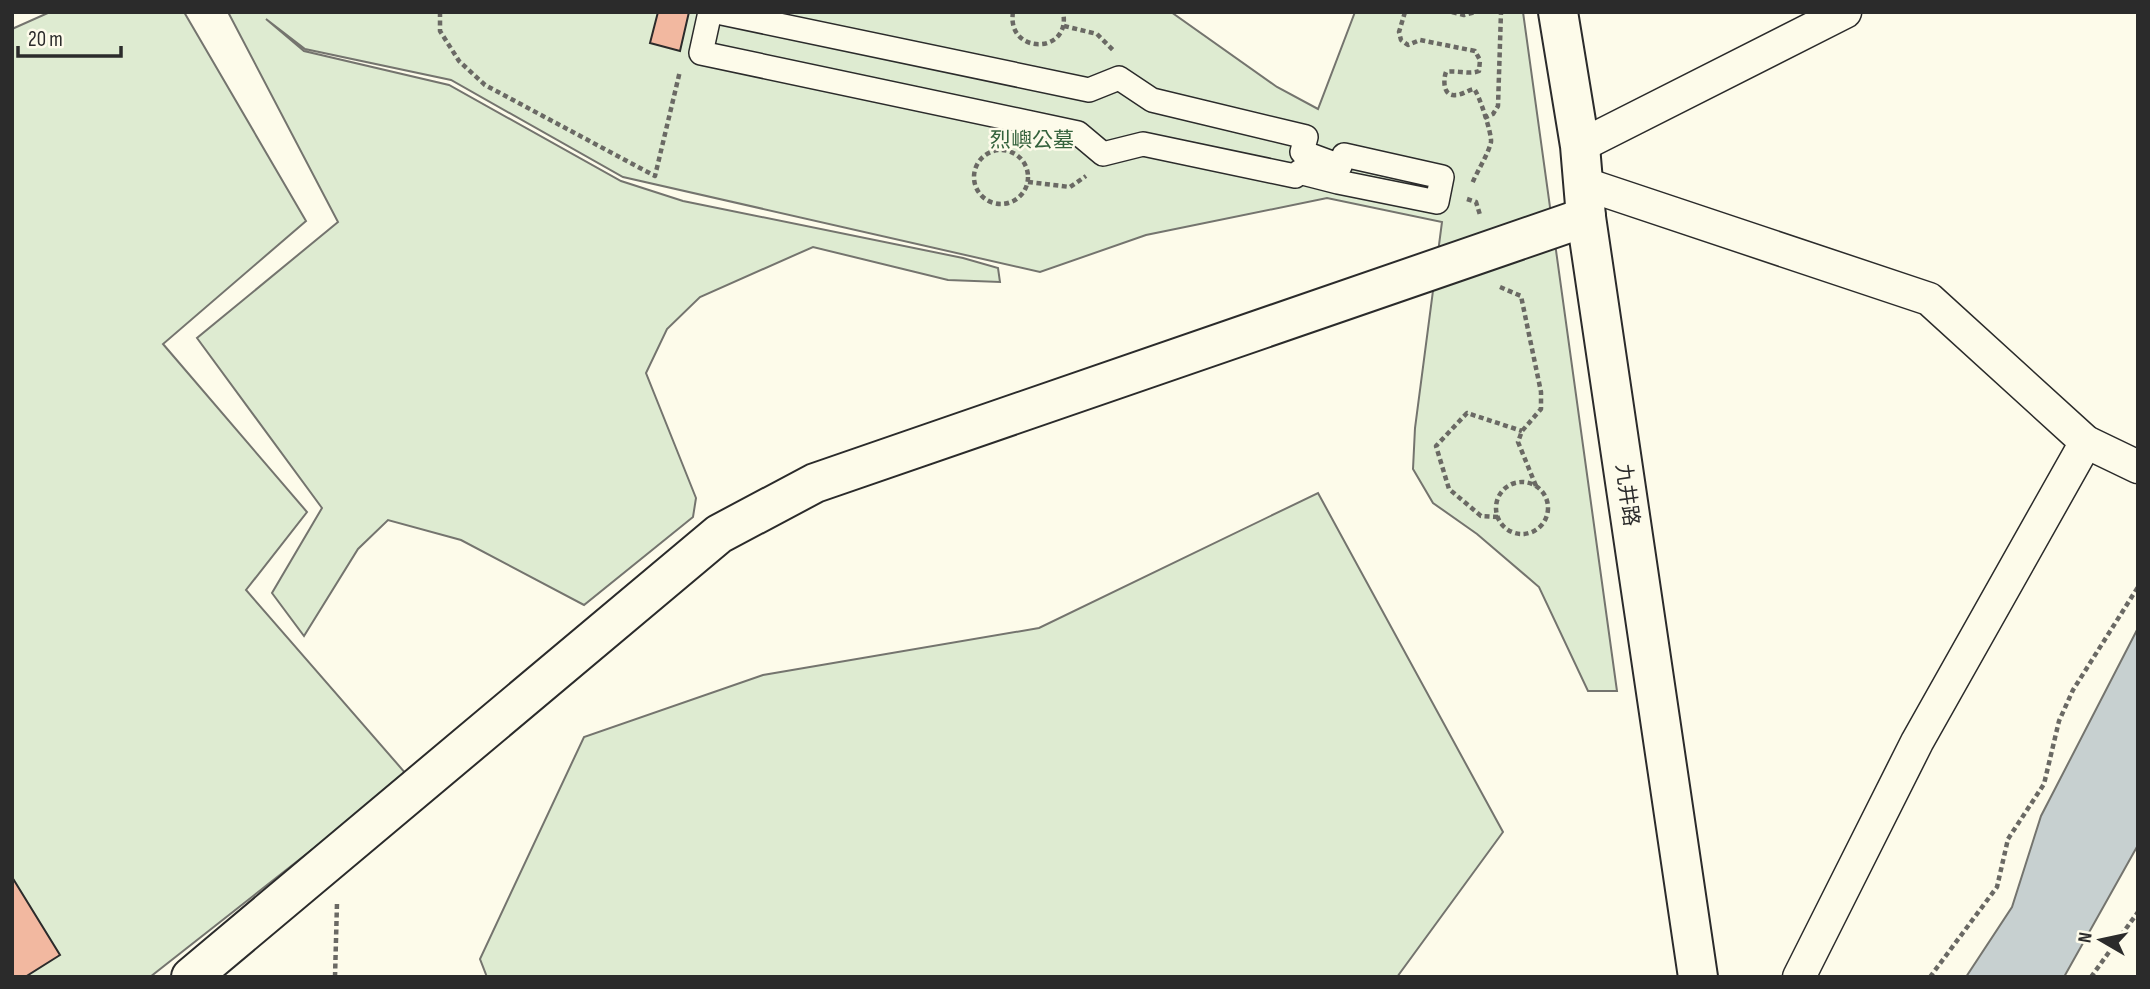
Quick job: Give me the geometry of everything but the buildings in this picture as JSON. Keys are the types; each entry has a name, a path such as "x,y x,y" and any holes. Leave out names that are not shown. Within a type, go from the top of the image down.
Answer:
{"street":[{"path":"710,12 701,53 1078,133 1103,154 1143,144 1295,176 1299,172 1437,202 1442,177 1344,155 1340,166 1302,152 1306,137 1152,100 1119,78 1089,89 717,12"},
{"name":"九井路","path":"1558,12 1580,146 1584,200 1698,977"},
{"path":"1580,146 1845,12"},
{"path":"191,977 719,534 815,483 1487,251 1584,200 1929,299 2086,443 2138,467"},
{"path":"1799,977 1917,742 2086,443"}],"path":[{"path":"440,12 440,31 446,41 459,61 485,85 655,176 682,63"},
{"path":"1013,12 1016,33 1029,44 1046,44 1055,40 1064,26 1063,12"},
{"path":"1405,12 1398,32 1401,40 1408,45 1420,40 1475,51 1480,60 1479,71 1472,74 1457,70 1446,72 1443,80 1445,88 1451,94 1474,89 1479,94 1491,141 1465,198 1476,202 1487,251 1499,287 1521,296 1541,392 1541,409 1522,431 1518,442 1536,486"},
{"path":"1452,12 1464,15 1475,12"},
{"path":"1484,118 1493,114 1498,106 1501,12"},
{"path":"1064,26 1097,34 1120,57 1119,78"},
{"path":"1002,150 1011,152 1025,164 1028,182 1025,191 1012,202 996,204 981,196 974,180 975,171 985,156 992,151 1002,150"},
{"path":"1028,182 1070,187 1099,167 1103,154"},
{"path":"1498,517 1481,516 1449,489 1436,446 1467,413 1522,431"},
{"path":"1521,482 1536,486 1543,492 1548,509 1542,525 1527,534 1517,534 1509,530 1498,517 1497,501 1507,488 1521,482"},
{"path":"1930,977 1997,887 2008,839 2044,784 2059,721 2073,690 2138,587"},
{"path":"335,977 338,853"},
{"path":"2091,977 2138,912"}],"green space":[{"path":"50,12 184,12 306,221 163,344 307,512 246,590 407,775 150,977 12,977 12,29"},
{"name":"烈嶼公墓","path":"228,12 1171,12 1277,87 1318,109 1355,12 1523,12 1617,691 1588,691 1539,587 1477,534 1433,503 1413,469 1415,428 1442,222 1327,198 1146,235 1040,272 623,177 451,80 305,49 266,19 304,51 449,85 621,181 683,201 963,258 998,268 1000,282 948,280 813,247 700,297 667,329 646,373 696,498 693,517 584,605 461,540 388,520 358,549 304,636 272,593 322,508 197,338 338,222"},
{"path":"1318,493 1503,832 1397,977 487,977 480,959 584,737 763,675 1039,628"}],"shaded area":[{"path":"2138,628 2138,845 2064,977 1966,977 2012,907 2041,816"}]}
